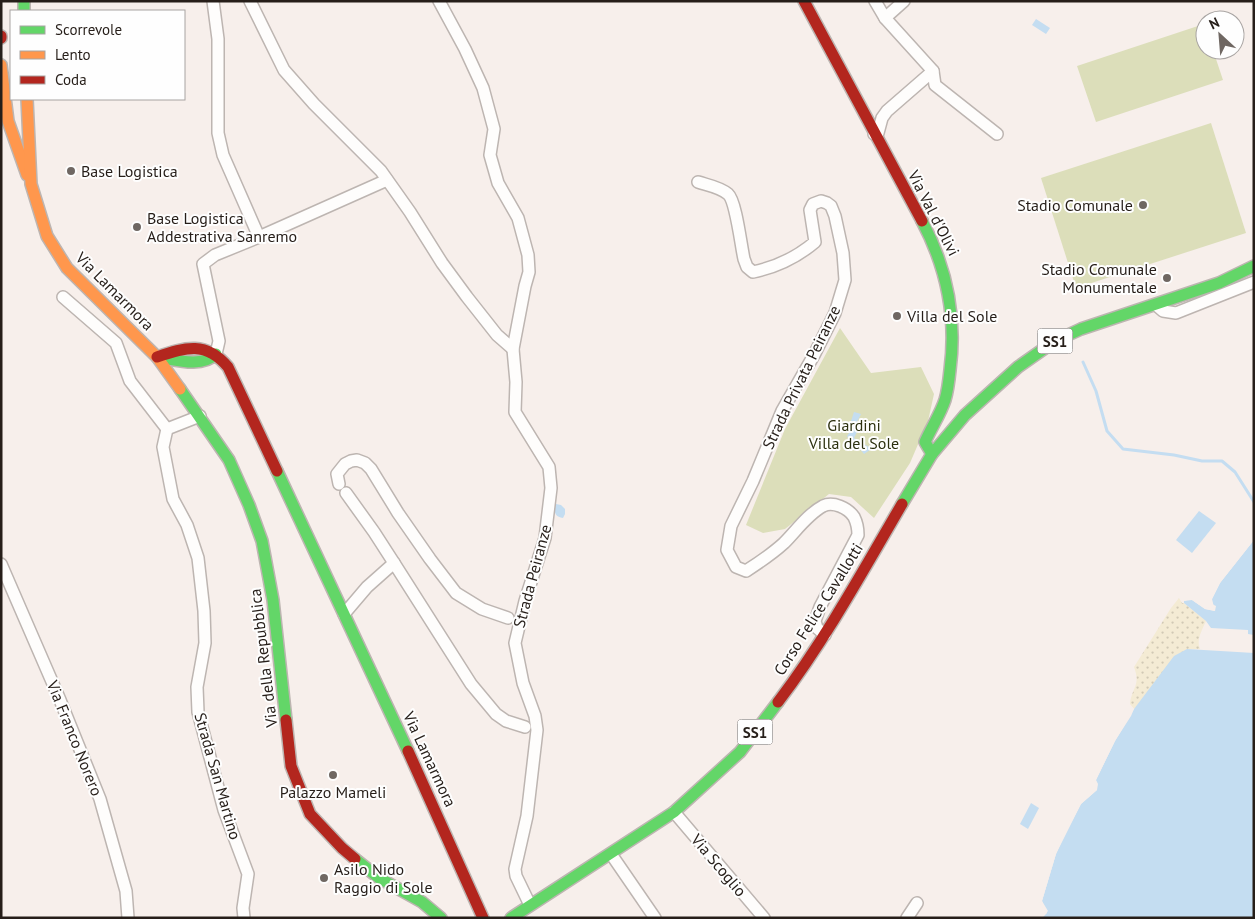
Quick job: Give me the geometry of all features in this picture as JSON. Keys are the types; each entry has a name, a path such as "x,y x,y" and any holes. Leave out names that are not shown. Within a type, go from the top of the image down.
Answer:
{"main road":[{"name":"Via Val d'Olivi","path":"804,1 930,236 943,267 951,300 952,339 948,388 941,411 925,442 932,454"},
{"path":"1,65 8,121 31,184"},
{"path":"7,104 18,107 25,100"},
{"name":"Via Lamarmora","path":"26,100 31,184 47,236 67,268 157,357"},
{"path":"7,104 27,120"},
{"path":"8,121 14,125 27,120"},
{"name":"SS1","path":"932,454 960,421 1018,366 1055,341 1080,329 1219,283 1254,266"},
{"path":"157,357 201,362 208,361 216,354"},
{"name":"Via Lamarmora","path":"216,354 224,362 234,378 424,782 483,918"},
{"name":"Via della Repubblica","path":"157,357 229,460 249,505 262,541 273,600 292,766 310,814 342,848 379,878 422,902 441,918"},
{"name":"Corso Felice Cavallotti","path":"511,918 674,812 740,752 803,669 825,635 932,454"}],"street":[{"path":"213,1 218,39 218,133 223,155 259,237"},
{"path":"250,1 284,70 314,104 381,171 467,297 497,335 513,349"},
{"name":"Strada Peiranze","path":"439,1 465,49 483,88 494,129 490,155 498,183 518,218 528,255 529,272 513,349 516,382 515,412 549,467 551,488 545,538 525,601 515,643 523,683 536,723 527,816 515,869 516,876 530,905"},
{"path":"875,1 885,18 933,71 935,85 998,134"},
{"path":"885,18 904,1"},
{"path":"874,134 878,133 882,118 887,111 933,71"},
{"path":"216,354 219,341 203,264 211,258 387,180"},
{"name":"Strada Privata Peiranze","path":"698,182 729,194 733,204 744,260 747,267 753,272 779,265 803,252 815,242 810,210 813,204 820,201 826,203 831,206 835,216 843,253 845,280 835,313 782,412 753,481 731,526 727,550 736,567 746,570 771,555 815,512 825,505 835,505 844,508 853,515 858,536 820,607 815,621 817,628 825,635"},
{"path":"1156,305 1163,311 1176,313 1254,282"},
{"path":"63,297 116,343 130,381 167,429 200,416"},
{"name":"Strada San Martino","path":"167,429 163,447 173,499 187,525 198,558 204,611 205,643 197,687 198,712 224,810 248,874 243,908 244,918"},
{"path":"508,618 482,609 456,593 425,551 371,469 365,463 357,460 345,464 337,474 343,488 374,532 472,684 496,714 506,721 525,727"},
{"name":"Via Franco Norero","path":"1,564 60,700 100,799 126,891 128,918"},
{"path":"344,614 367,587 394,564"},
{"name":"Via Scoglio","path":"674,812 764,918"},
{"path":"611,854 655,918"},
{"path":"906,918 917,903"}],"green space":[{"path":"1195,27 1195,60 1216,60 1223,80 1096,122 1077,66"},
{"name":"Stadio Comunale","path":"1211,123 1246,233 1076,288 1041,178"},
{"name":"Giardini Villa del Sole","path":"840,328 871,373 921,367 934,394 928,421 910,463 874,518 851,497 829,494 785,529 763,533 746,525 785,429"}],"sand":[{"path":"1179,598 1182,603 1206,621 1199,639 1200,649 1187,649 1134,709 1130,704 1137,678 1134,667"}],"water":[{"path":"1036,19 1050,28 1046,34 1032,25"},
{"path":"854,412 861,414 857,422 858,430 854,438 869,447 870,450 864,454 859,448 858,443 850,442 847,436 852,429 851,421"},
{"path":"556,504 561,505 565,509 563,518 555,514 554,508"},
{"path":"1199,511 1216,523 1192,553 1176,540"},
{"path":"1254,540 1254,635 1248,634 1248,630 1211,628 1184,601 1192,600 1205,609 1215,611 1212,599 1220,583"},
{"path":"1187,649 1254,653 1254,918 1042,918 1047,913 1042,901 1056,854 1081,804 1097,790 1096,780 1115,741 1134,709 1174,656"},
{"path":"1031,803 1039,808 1028,829 1020,824"}],"pier":[{"path":"1254,537 1254,540 1220,583 1212,599 1212,604 1216,606 1215,611 1205,609 1192,600 1182,603 1183,598 1193,598 1206,607 1213,608 1210,605 1210,598 1218,582"},
{"path":"1132,707 1134,709 1131,716 1115,741 1096,780 1098,784 1097,790 1081,804 1056,854 1042,901 1048,911 1040,918 1045,911 1039,902 1053,854 1079,802 1094,789 1094,779"}],"waterway":[{"path":"1083,362 1096,391 1107,431 1123,449 1174,455 1202,461 1222,461 1235,472 1254,502"}],"traffic: fast":[{"path":"24,1 24,10"},
{"path":"922,221 931,239 944,275 951,312 952,331 952,350 946,396 941,411 925,442 932,454"},
{"path":"902,504 932,454 965,415 1018,367 1055,341 1081,329 1219,283 1254,266"},
{"path":"163,358 198,362 204,361 216,354"},
{"path":"180,389 229,460 249,505 262,541 273,600 286,720"},
{"path":"277,471 408,751"},
{"path":"511,918 674,812 740,752 778,702"},
{"path":"355,859 379,878 422,902 441,918"}],"traffic: slow":[{"path":"1,65 8,121 27,175"},
{"path":"27,100 31,184 47,236 67,268 157,357 180,389"}],"traffic: jam":[{"path":"804,1 922,221"},
{"path":"157,357 195,348 212,353 220,359 228,367 277,471"},
{"path":"778,702 828,630 902,504"},
{"path":"286,720 291,766 310,814 355,859"},
{"path":"408,751 483,918"}],"place":[{"name":"Base Logistica","path":"71,171"},
{"name":"Stadio Comunale","path":"1143,205"},
{"name":"Base Logistica Addestrativa Sanremo","path":"137,227"},
{"name":"Stadio Comunale Monumentale","path":"1167,278"},
{"name":"Villa del Sole","path":"897,316"},
{"name":"Palazzo Mameli","path":"333,775"},
{"name":"Asilo Nido Raggio di Sole","path":"324,878"}]}
